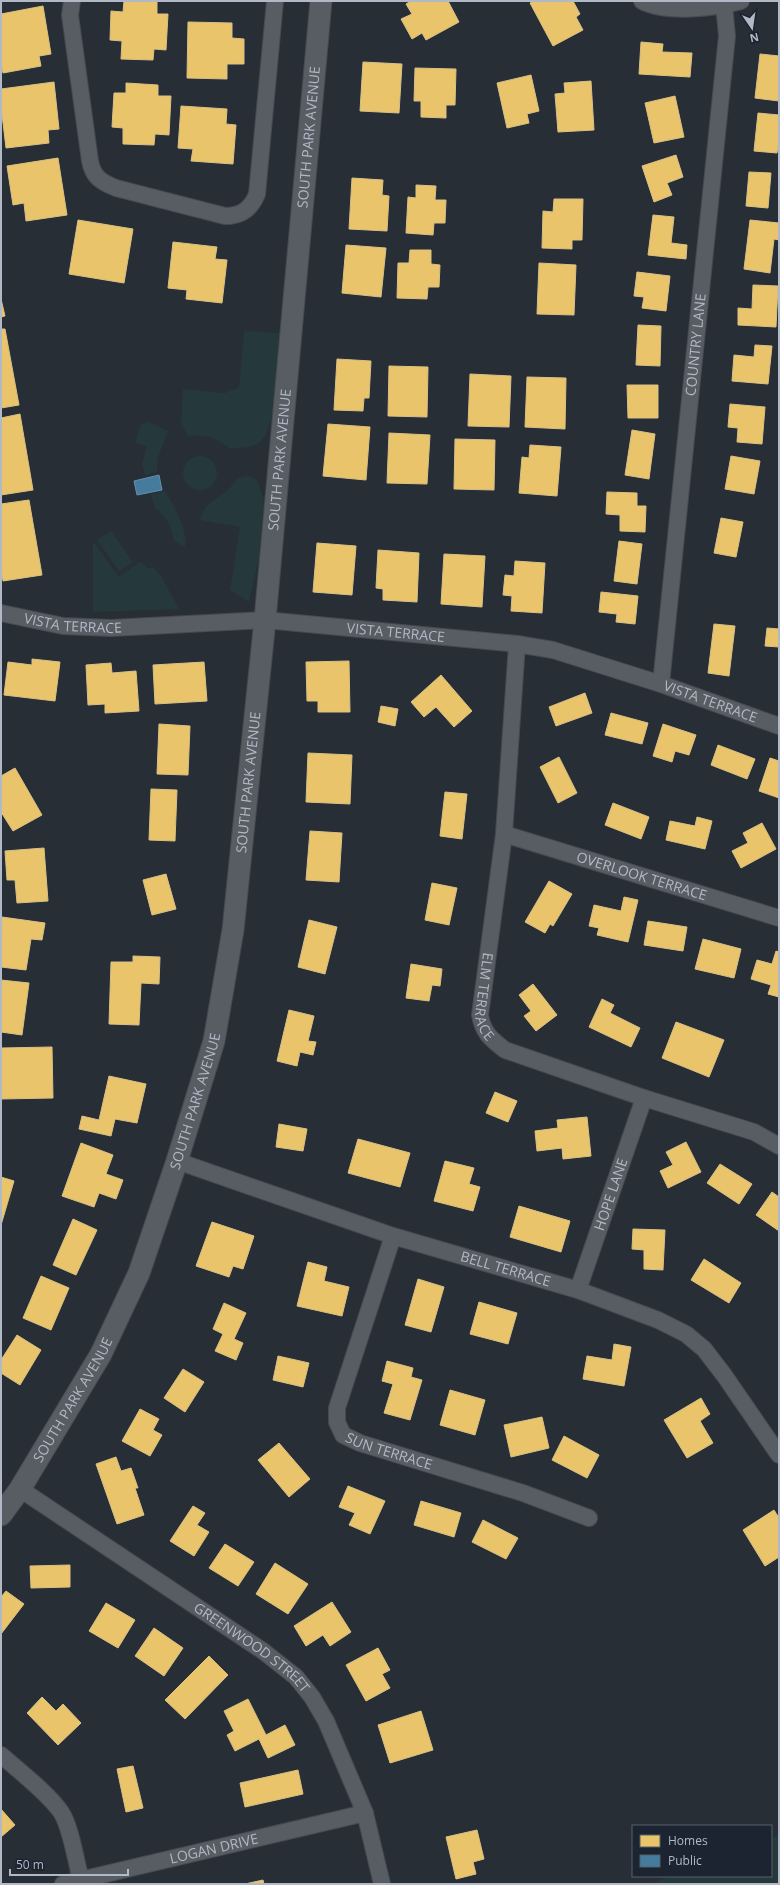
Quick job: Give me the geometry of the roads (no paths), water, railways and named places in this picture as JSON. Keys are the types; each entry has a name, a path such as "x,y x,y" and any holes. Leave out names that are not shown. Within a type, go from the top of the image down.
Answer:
{"street":[{"path":"72,1 70,15 90,161 95,176 116,188 225,216 235,216 243,213 253,203 257,194 275,1"},
{"name":"SOUTH PARK AVENUE","path":"1,1515 20,1489 101,1354 139,1273 177,1161 214,1041 233,930 265,620 321,1"},
{"path":"642,1 649,5 690,9 724,5 741,1"},
{"name":"COUNTRY LANE","path":"661,684 727,36 724,5"},
{"name":"VISTA TERRACE","path":"1,613 63,626 111,628 265,620 517,644 553,650 661,684 779,726"},
{"name":"ELM TERRACE","path":"517,644 504,834 480,1015 482,1027 492,1040 505,1050 644,1098 754,1132 779,1146"},
{"name":"OVERLOOK TERRACE","path":"504,834 779,918"},
{"name":"HOPE LANE","path":"578,1290 644,1098"},
{"name":"BELL TERRACE","path":"177,1161 393,1236 578,1290 658,1320 686,1334 704,1349 724,1374 779,1455"},
{"name":"SUN TERRACE","path":"393,1236 337,1408 337,1422 343,1435 360,1442 523,1493 589,1518"},
{"name":"GREENWOOD STREET","path":"20,1489 263,1651 296,1677 312,1697 326,1721 365,1813 382,1884"},
{"path":"1,1755 34,1784 61,1812 66,1824 81,1880"},
{"name":"LOGAN DRIVE","path":"63,1884 365,1813"}]}
